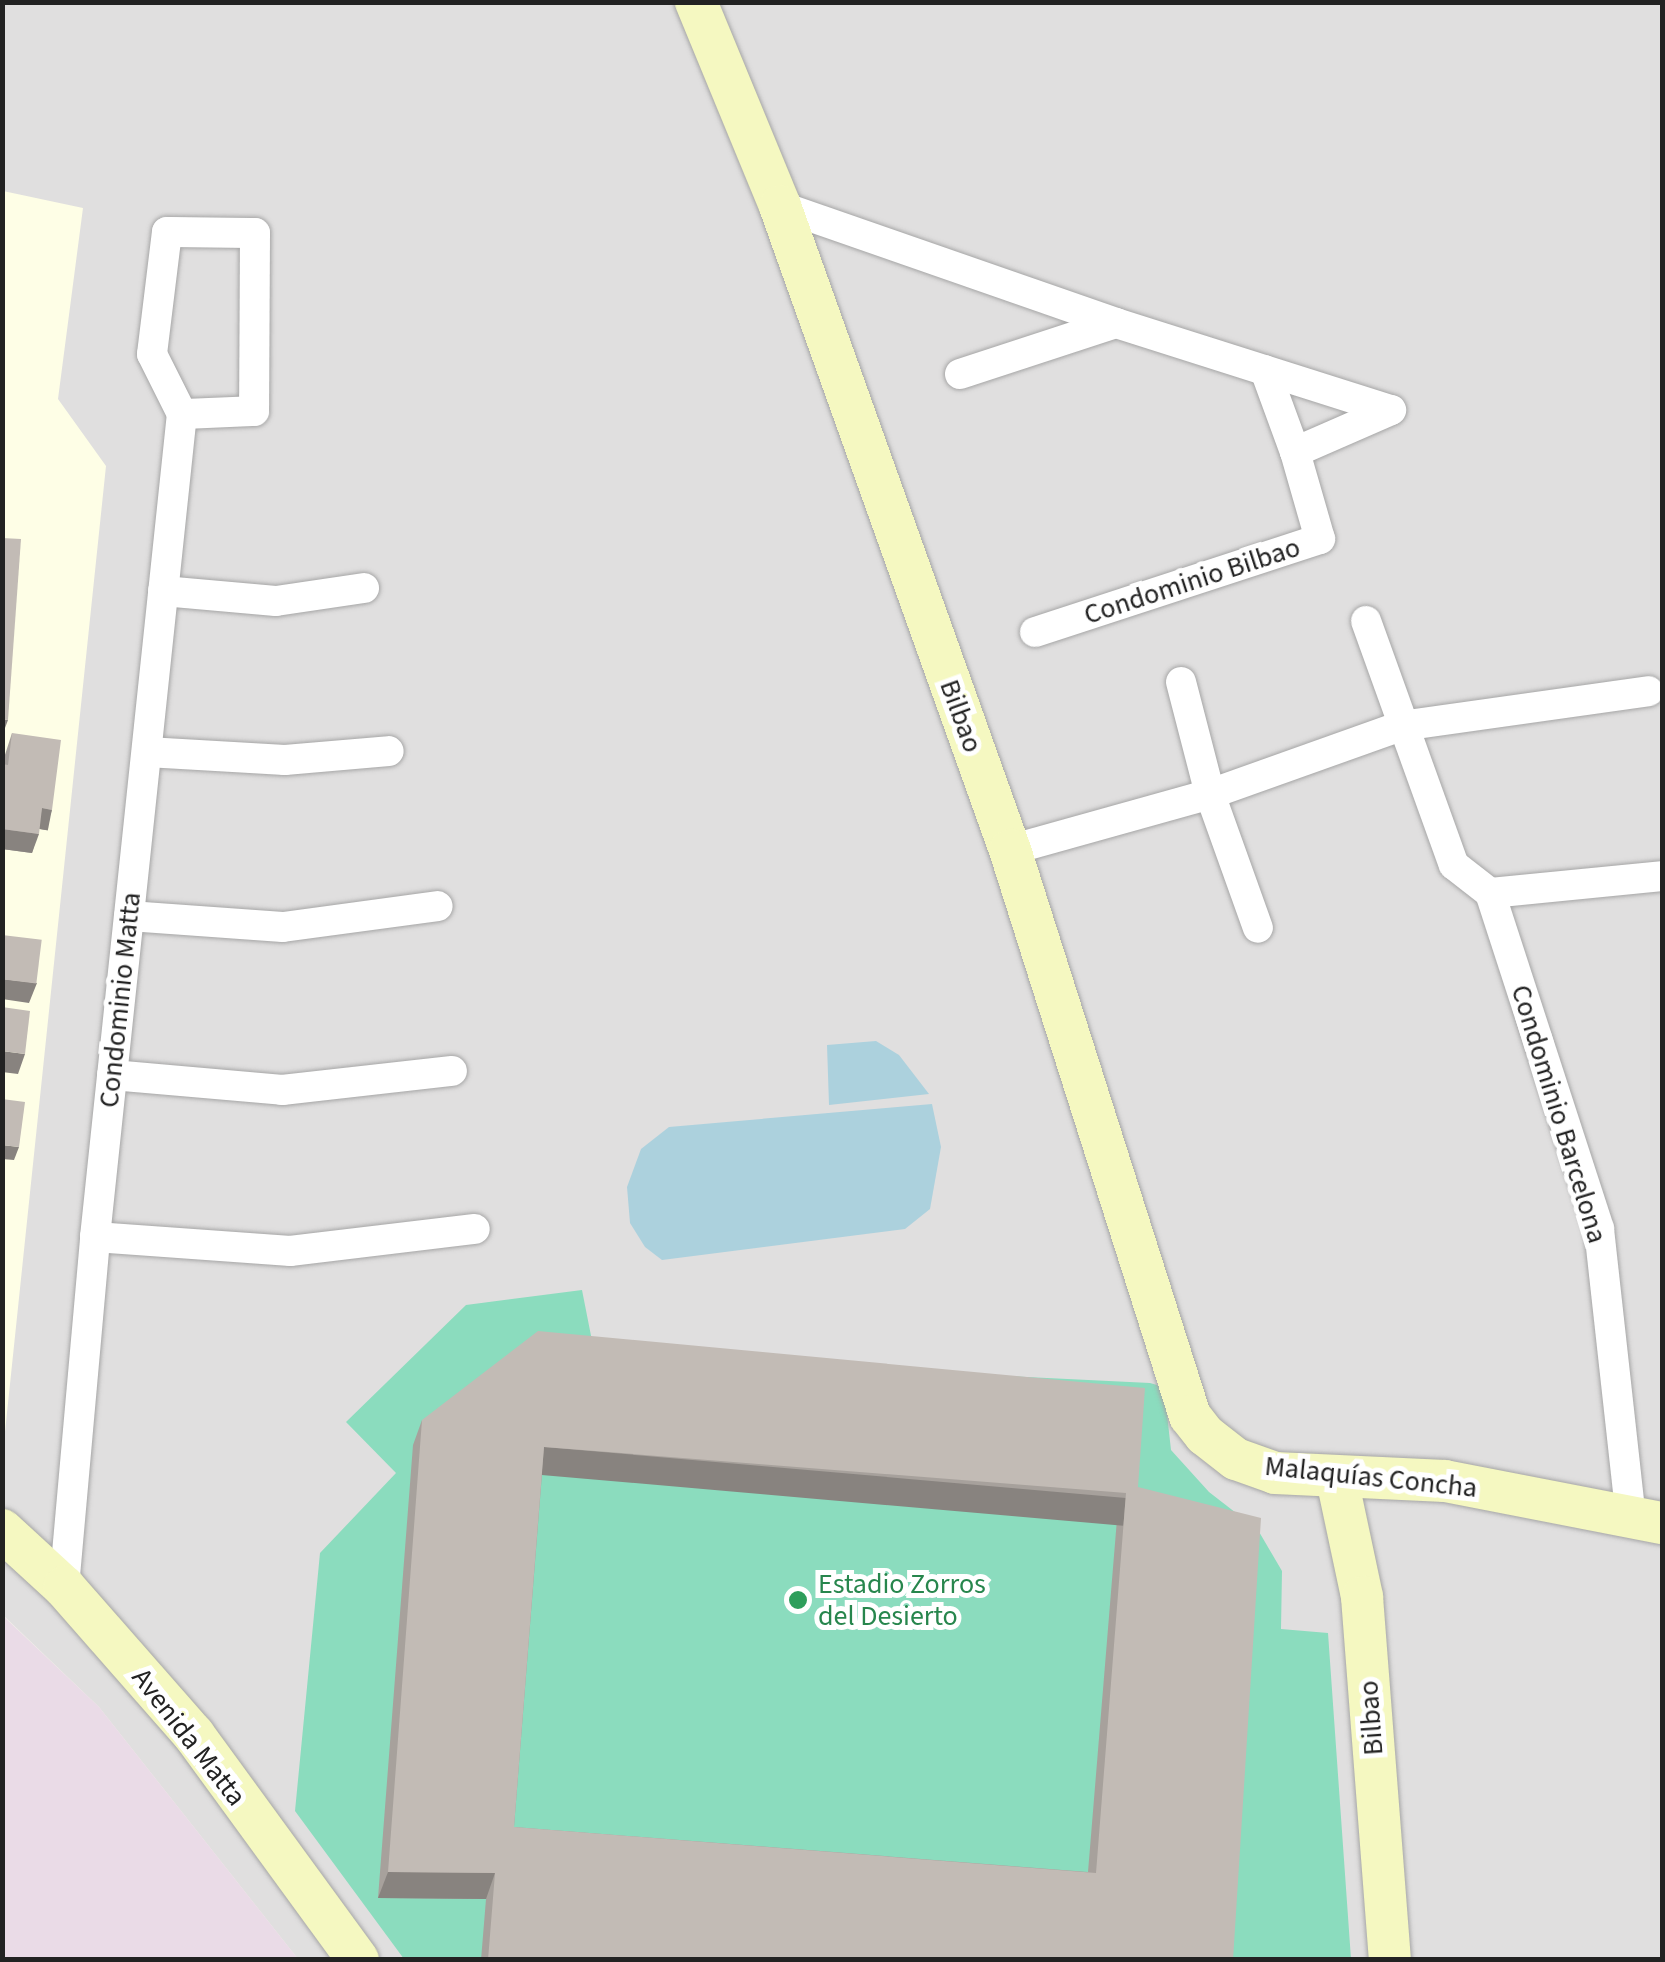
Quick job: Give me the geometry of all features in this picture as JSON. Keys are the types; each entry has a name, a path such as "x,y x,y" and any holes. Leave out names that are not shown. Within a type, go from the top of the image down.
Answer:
{"street":[{"name":"Bilbao","path":"696,2 780,206 1010,850 1190,1416 1205,1435"},
{"path":"780,206 1116,323 1391,410 1295,452"},
{"path":"168,232 255,233 254,410 182,414 152,354 168,232"},
{"path":"960,374 1116,323"},
{"name":"Condominio Bilbao","path":"1035,632 1320,540 1295,452 1264,370"},
{"name":"Condominio Matta","path":"64,1587 95,1238 182,414"},
{"path":"163,591 276,600 364,588"},
{"path":"1366,621 1454,865 1490,893 1662,876"},
{"path":"1180,682 1210,794 1258,928"},
{"path":"1010,850 1210,794 1401,726 1650,691"},
{"path":"147,752 286,760 389,751"},
{"name":"Condominio Barcelona","path":"1490,893 1599,1228 1647,1521"},
{"path":"129,916 283,928 438,906"},
{"path":"112,1075 282,1090 452,1071"},
{"path":"95,1238 290,1251 475,1228"},
{"name":"Malaquías Concha","path":"1205,1435 1236,1459 1276,1473 1336,1479 1397,1476 1445,1480 1647,1521"},
{"name":"Bilbao","path":"1336,1479 1362,1597 1390,1960"},
{"name":"Avenida Matta","path":"2,1530 64,1587 194,1735 358,1960"}],"shaded area":[{"path":"3,3 1662,3 1662,1959 298,1959 99,1707 3,1615"},
{"path":"3,191 83,208 58,399 106,466 3,1451"},
{"path":"2,1615 99,1707 298,1959 3,1959"}],"green space":[{"name":"Estadio Zorros del Desierto","path":"582,1290 595,1356 1150,1383 1164,1387 1171,1450 1209,1492 1258,1530 1282,1571 1281,1629 1328,1633 1351,1959 404,1959 295,1811 320,1553 396,1473 346,1422 466,1305"}],"water":[{"path":"876,1041 899,1055 929,1094 829,1105 827,1045"},
{"path":"932,1104 941,1147 930,1209 905,1229 662,1260 645,1247 630,1223 627,1187 641,1149 669,1127"}],"building":[{"path":"2,538 21,539 8,720 2,719"},
{"path":"12,733 61,740 52,810 42,808 39,834 2,829 2,764 8,765"},
{"path":"2,935 42,940 36,984 2,979"},
{"path":"2,1007 30,1011 25,1054 2,1051"},
{"path":"2,1099 25,1102 19,1147 2,1145"},
{"path":"538,1331 1145,1388 1138,1487 1261,1518 1233,1960 488,1960 495,1873 388,1872 422,1420","holes":["544,1447 1126,1493 1096,1873 514,1827"]}],"place":[{"name":"Estadio Zorros del Desierto","path":"798,1600"}]}
